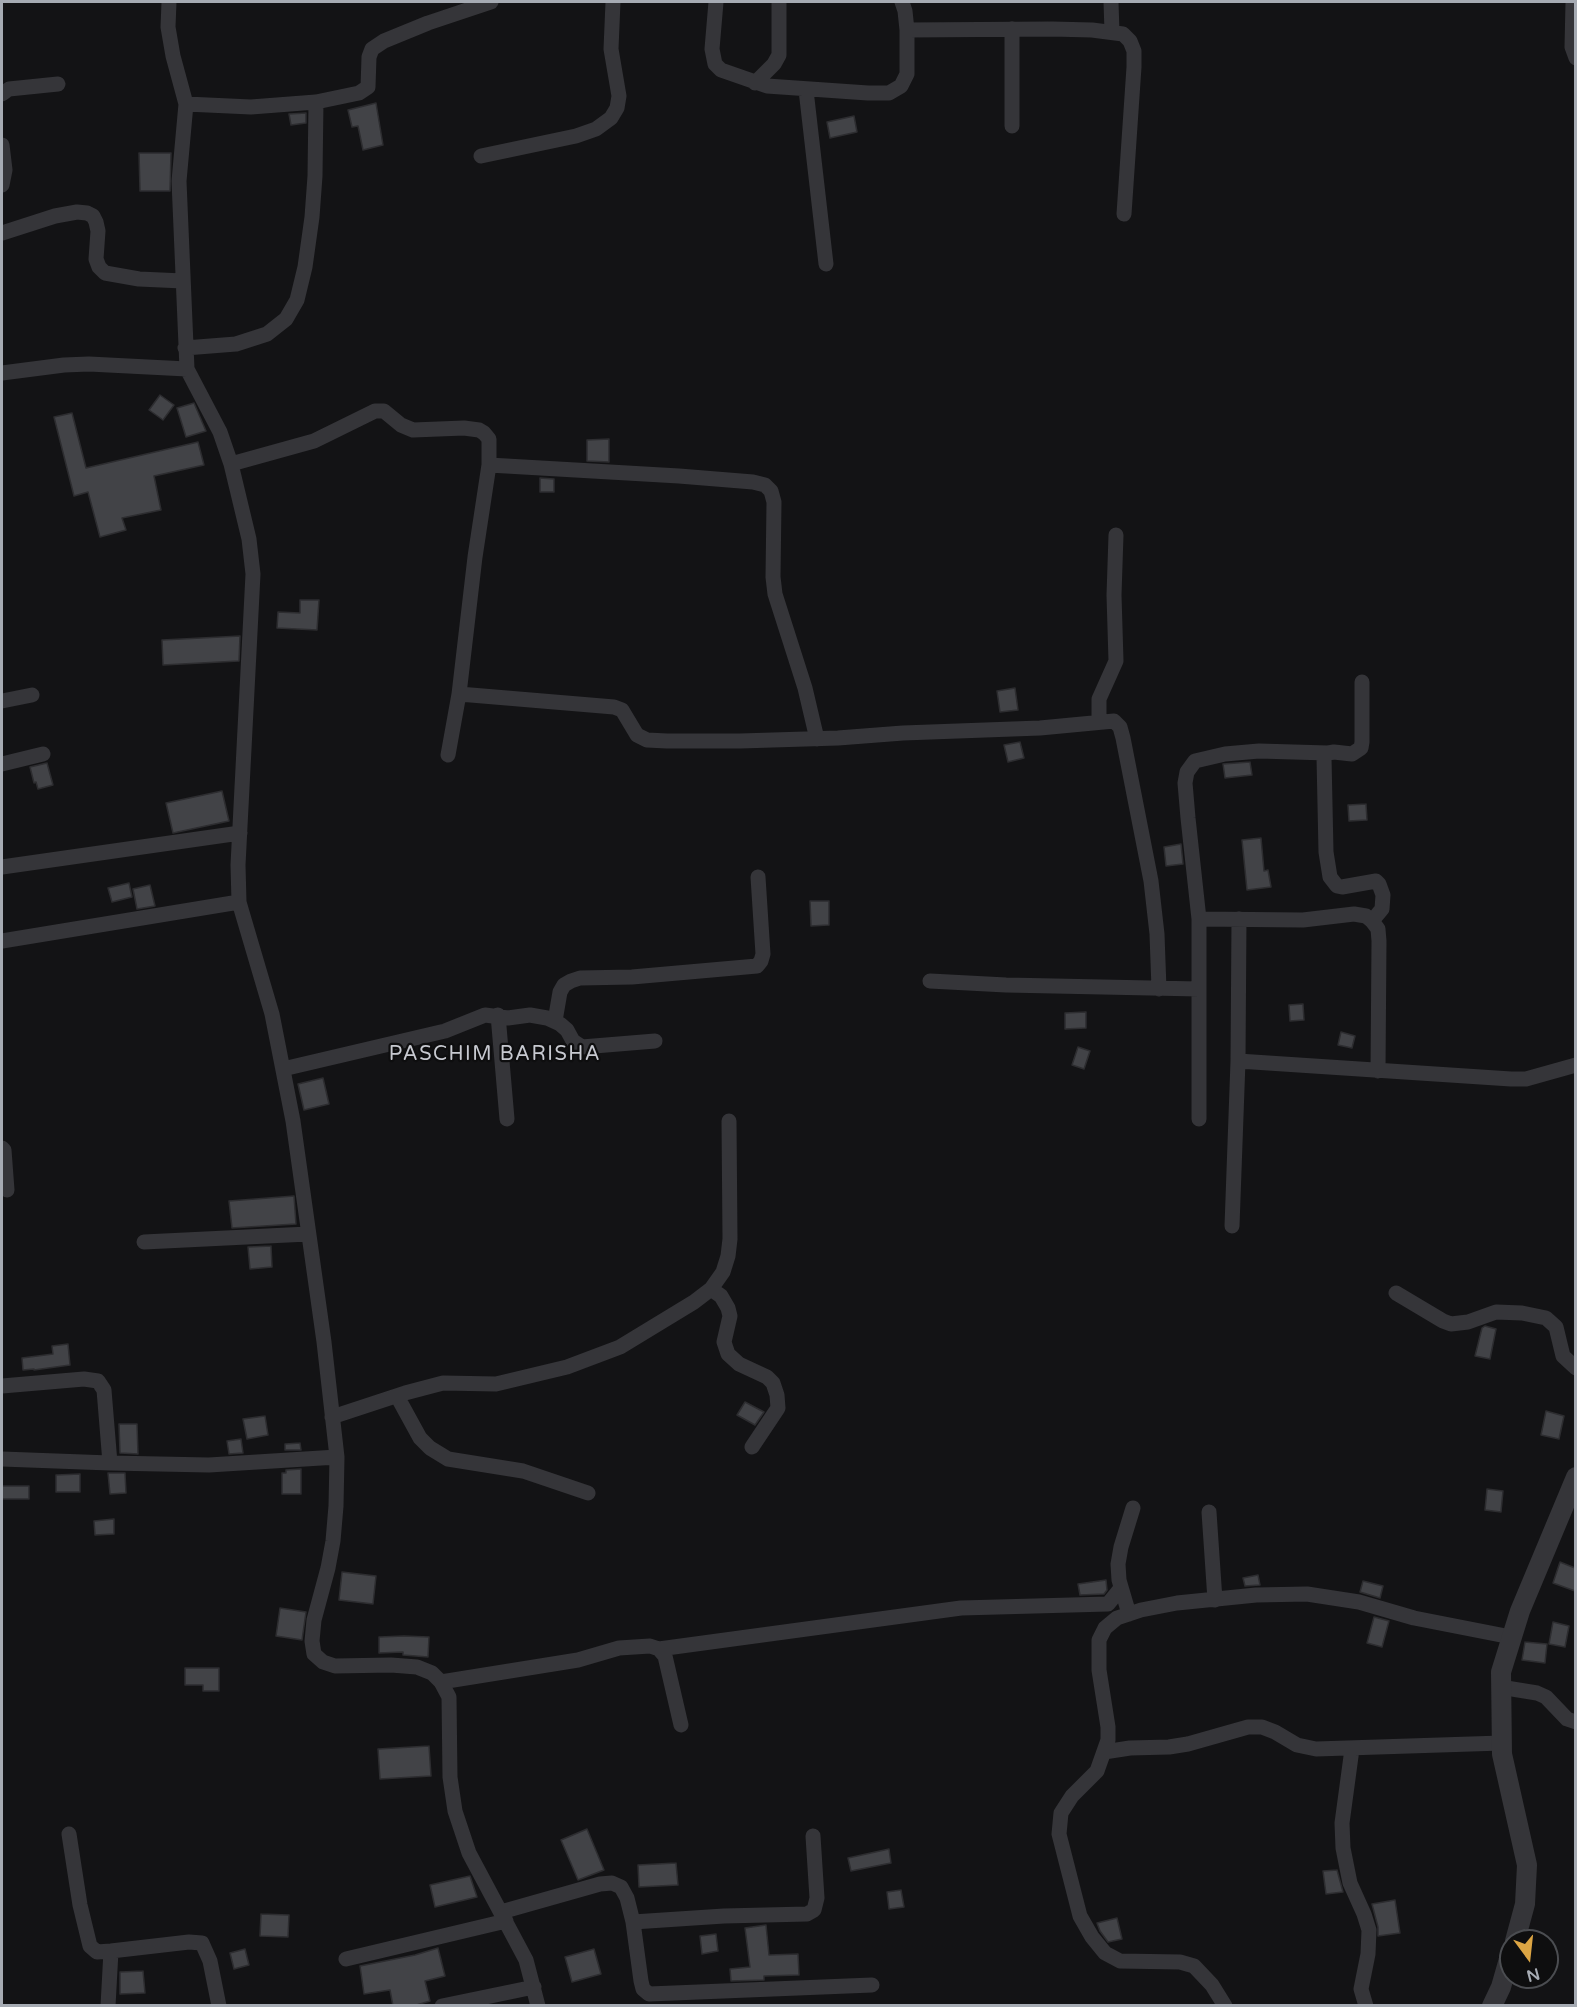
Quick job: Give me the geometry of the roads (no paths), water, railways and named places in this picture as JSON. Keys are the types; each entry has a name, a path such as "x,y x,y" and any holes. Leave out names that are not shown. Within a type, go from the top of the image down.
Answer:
{"street":[{"path":"169,2 168,27 186,104 179,181 187,369 216,424 231,464 249,539 253,574 240,833 239,902 272,1014 299,1156 337,1457 333,1541 314,1620 312,1641 314,1654 323,1662 335,1666 417,1667 432,1673 441,1682 449,1697 450,1777 455,1811 469,1853 526,1960 538,2006"},
{"path":"186,104 236,108 316,102 364,91 368,87 369,57 372,49 384,41 458,12 491,2"},
{"path":"481,156 576,136 596,129 611,118 617,108 619,96 610,49 613,2"},
{"path":"716,2 712,49 715,64 721,70 754,83 806,90 889,93 901,86 907,74 907,30 902,2"},
{"path":"754,83 774,64 779,55 779,2"},
{"path":"1111,2 1112,32"},
{"path":"1573,2 1572,47 1575,58"},
{"path":"907,30 1012,29 1123,34 1130,41 1134,51 1124,214"},
{"path":"1012,29 1012,126"},
{"path":"2,94 9,89 58,84"},
{"path":"806,90 826,264"},
{"path":"185,348 236,344 267,334 286,319 297,300 305,267 312,217 316,102"},
{"path":"2,145 5,170 2,185"},
{"path":"2,233 55,216 77,212 87,213 93,216 96,222 98,231 96,259 99,267 105,273 130,278 183,281"},
{"path":"2,374 81,364 187,369"},
{"path":"231,464 314,441 367,414 384,411 401,425 413,430 465,428 479,430 489,439 489,465 475,557 459,694 448,755"},
{"path":"489,465 679,476 765,485 771,491 774,502 772,567 775,594 805,688 818,739"},
{"path":"1099,722 1099,699 1116,661 1114,595 1116,535"},
{"path":"1199,1119 1199,919 1185,783 1187,772 1196,761 1217,755 1259,751 1352,754 1360,748 1362,742 1362,682"},
{"path":"459,694 614,707 622,710 637,735 647,740 818,739 1040,728 1114,721 1120,727 1123,738 1151,881 1160,989"},
{"path":"2,701 32,695"},
{"path":"1328,753 1323,763 1327,867 1330,877 1337,886 1376,881 1379,884 1383,895 1382,909 1372,921"},
{"path":"2,764 43,754"},
{"path":"2,867 240,833"},
{"path":"555,1021 560,992 564,984 580,978 644,976 757,966 763,954 758,877"},
{"path":"2,941 239,902"},
{"path":"1199,919 1303,920 1354,914 1366,916 1372,921 1378,929 1379,941 1378,1071"},
{"path":"1232,1226 1238,1061 1239,919"},
{"path":"930,981 1199,989"},
{"path":"283,1069 446,1032 485,1015 540,1016 555,1021 567,1030 576,1045 582,1047 655,1041"},
{"path":"498,1015 507,1119"},
{"path":"1238,1061 1526,1079 1575,1065"},
{"path":"332,1418 443,1383 511,1382 578,1363 620,1347 694,1302 711,1289 723,1272 730,1239 729,1121"},
{"path":"2,1148 7,1190"},
{"path":"144,1242 308,1234"},
{"path":"711,1289 721,1296 728,1308 730,1316 724,1342 728,1354 739,1364 767,1377 773,1383 777,1395 778,1408 752,1447"},
{"path":"1396,1293 1451,1324 1468,1322 1496,1312 1522,1313 1546,1318 1556,1327 1563,1356 1575,1368"},
{"path":"2,1386 84,1379 98,1381 104,1390 110,1463"},
{"path":"397,1396 420,1438 430,1448 448,1459 523,1471 588,1493"},
{"path":"2,1459 209,1465 337,1457"},
{"path":"1518,1929 1525,1904 1527,1865 1504,1763 1501,1672 1525,1596 1575,1477"},
{"path":"1129,1614 1121,1588 1118,1564 1133,1508"},
{"path":"1209,1512 1215,1600"},
{"path":"441,1682 578,1660 635,1645 658,1649 961,1608 1108,1604 1121,1588"},
{"path":"1225,2006 1223,1999 1194,1966 1180,1962 1120,1961 1105,1953 1092,1938 1080,1916 1059,1834 1061,1813 1072,1796 1097,1771 1108,1740 1099,1670 1099,1641 1105,1628 1117,1618 1141,1610 1178,1603 1278,1593 1307,1594 1359,1602 1414,1618 1511,1637"},
{"path":"658,1649 664,1656 681,1725"},
{"path":"1500,1687 1537,1693 1546,1697 1567,1719 1575,1722"},
{"path":"1104,1752 1188,1744 1248,1727 1262,1727 1298,1745 1316,1749 1502,1743"},
{"path":"1352,1749 1342,1823 1343,1848 1350,1883 1369,1930 1369,1947 1360,1989 1366,2006"},
{"path":"69,1834 80,1905 90,1946 97,1952 111,1952 189,1942 202,1944 210,1961 219,2006"},
{"path":"633,1922 724,1916 807,1914 813,1910 817,1898 813,1836"},
{"path":"346,1959 503,1916 612,1882 621,1887 627,1898 633,1922 641,1981 643,1989 649,1994 872,1985"},
{"path":"108,2006 111,1952"},
{"path":"442,2006 534,1988"},
{"path":"1492,2006 1500,1989"}],"district":[{"name":"PASCHIM BARISHA","path":"495,1055"}]}
